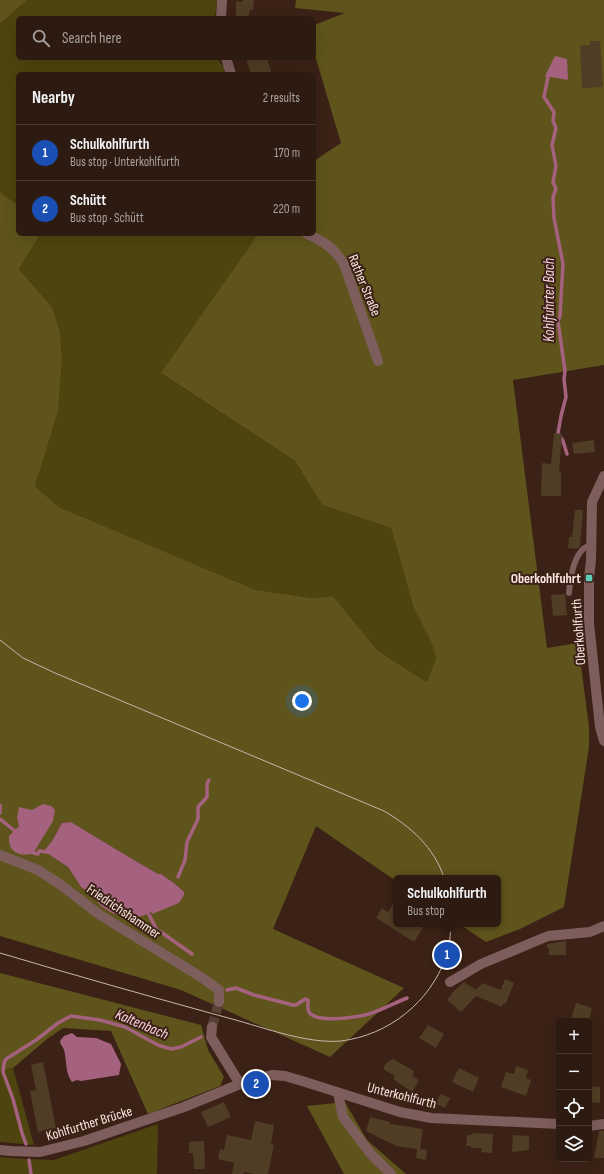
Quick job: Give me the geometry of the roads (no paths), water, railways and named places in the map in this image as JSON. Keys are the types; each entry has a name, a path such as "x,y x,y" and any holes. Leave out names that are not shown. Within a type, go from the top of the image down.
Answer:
{"street":[{"path":"221,16 222,0"},
{"path":"226,60 230,72"},
{"name":"Rather Straße","path":"311,236 322,241 336,252 344,264 377,354 378,361"},
{"name":"Oberkohlfurth","path":"604,476 592,502 592,560 589,578 589,623 600,728 604,741"},
{"name":"Friedrichshammer","path":"0,855 38,870 62,884 100,916 201,977 219,990 219,1002"},
{"path":"450,982 481,964 548,936 590,932 604,926"},
{"path":"212,1027 211,1037 240,1084"},
{"name":"Unterkohlfurth","path":"240,1084 272,1075 302,1081 400,1112 431,1118 556,1124"},
{"name":"Kohlfurther Brücke","path":"0,1150 40,1152 84,1141 184,1107 240,1084"},
{"path":"338,1093 343,1117 370,1153 391,1174"},
{"path":"592,1126 604,1124"}],"lane":[{"path":"569,593 573,567 584,549 592,544"}],"waterway":[{"name":"Kohlfuhrter Bach","path":"548,77 544,97 554,112 553,121 556,128 552,145 556,166 553,182 556,189 553,197 554,218 563,264 560,316 558,321 565,371 564,379 566,397 558,433 563,441 567,454"},
{"path":"178,877 185,860 187,842 198,819 198,807 207,797 207,784 209,780"},
{"name":"Kaltenbach","path":"0,805 0,813"},
{"name":"Kaltenbach","path":"0,819 15,831 16,835"},
{"name":"Kaltenbach","path":"30,852 38,854 39,851 47,852"},
{"name":"Kaltenbach","path":"145,910 158,932 161,932 192,954"},
{"path":"227,990 236,988 254,995 293,1005 296,1005 305,999 308,1000 308,1011 313,1016 328,1019 356,1017 369,1014 407,998"},
{"name":"Kaltenbach","path":"26,1144 13,1099 3,1072 4,1063 6,1059 36,1040 58,1023 71,1016 100,1020 125,1027 158,1045 171,1049 181,1047 201,1037"},
{"name":"Kaltenbach","path":"29,1160 31,1174"}],"tunnel":[{"path":"212,1027 219,1002"}],"tram line":[{"path":"0,640 23,658 55,673 384,811 394,817 420,839 434,857 443,875"},
{"path":"0,953 301,1038 341,1041 359,1038 391,1024 406,1014 418,1002 430,988 446,957 451,927"}],"place":[{"name":"Oberkohlfuhrt","path":"589,578"},
{"name":"Schulkohlfurth","path":"447,955"},
{"name":"Schütt","path":"256,1084"}]}
